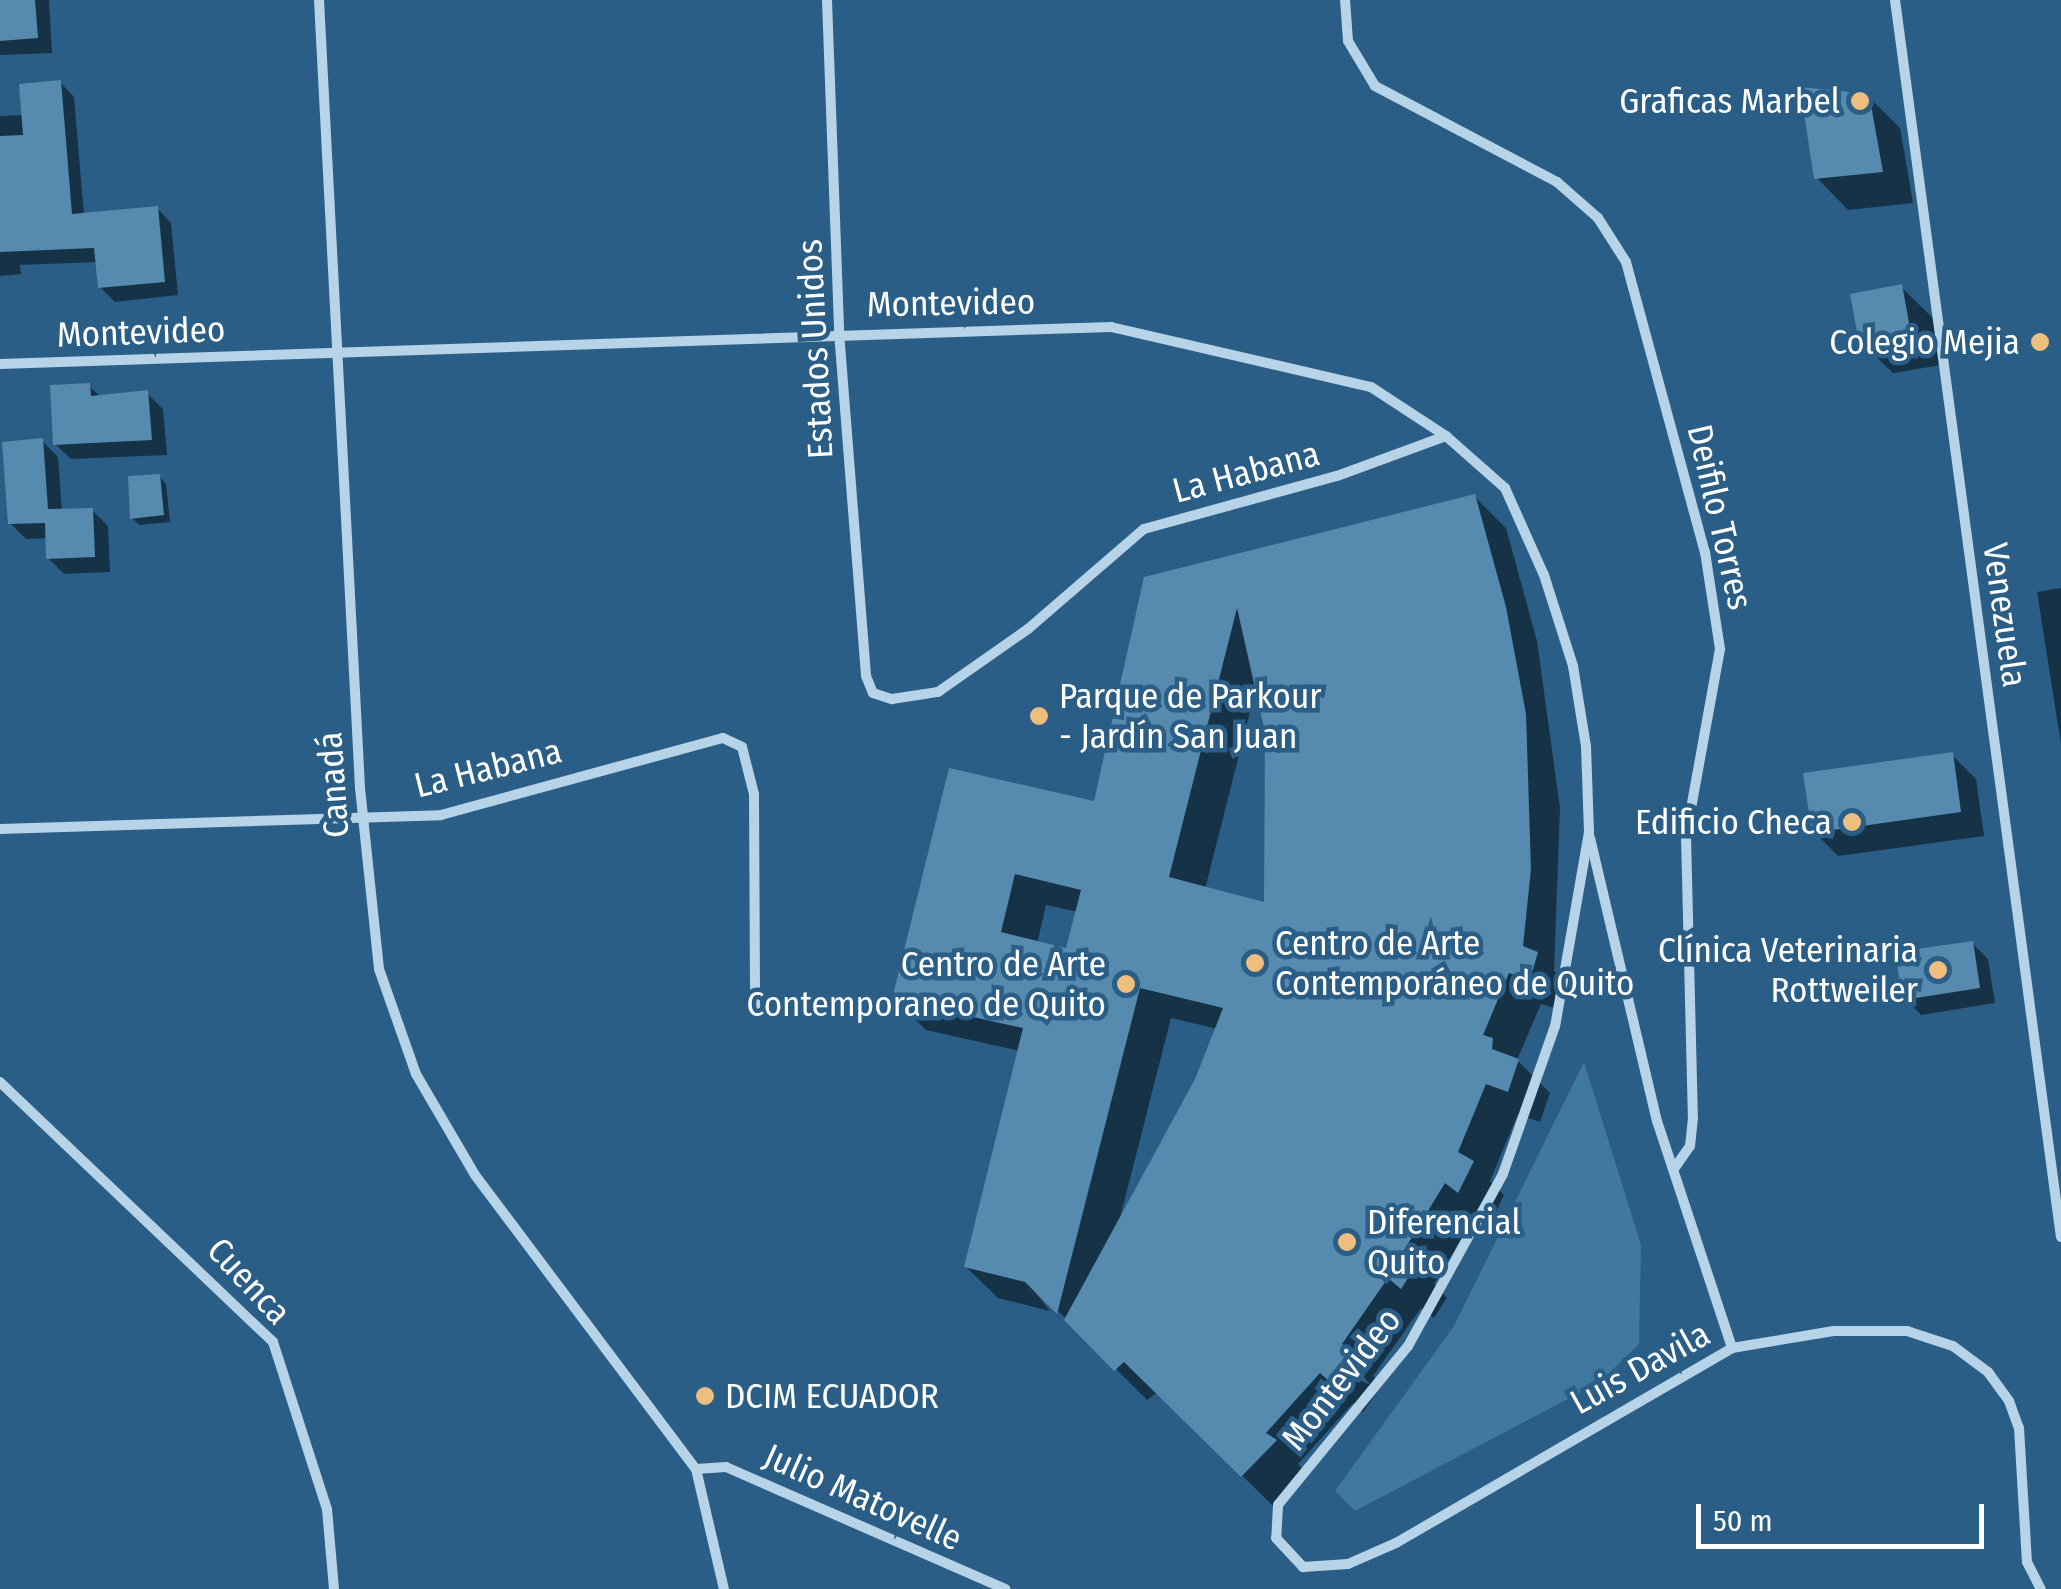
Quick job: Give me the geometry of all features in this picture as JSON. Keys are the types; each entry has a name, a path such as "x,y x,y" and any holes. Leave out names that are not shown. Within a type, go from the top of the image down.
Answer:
{"street":[{"name":"Canadá","path":"320,0 334,354 362,820 379,970 416,1074 475,1175 696,1469"},
{"name":"Estados Unidos","path":"827,0 839,332 866,676 874,693"},
{"name":"Venezuela","path":"1895,0 2061,1238"},
{"name":"Deifilo Torres","path":"1345,5 1348,41 1375,86 1556,182 1598,218 1626,262 1705,552 1720,649 1686,836 1692,1118 1690,1146 1674,1169"},
{"name":"Montevideo","path":"0,364 839,332 1112,327 1371,387 1446,436 1505,488 1544,575 1574,666 1586,746 1589,832 1555,1026 1503,1174 1408,1346 1278,1506"},
{"name":"La Habana","path":"874,693 892,699 938,692 1028,629 1144,529 1337,476 1446,436"},
{"name":"La Habana","path":"0,829 362,820 441,814 696,741 723,738 742,747 754,794 755,1011"},
{"name":"Montevideo","path":"1589,832 1674,1169"},
{"name":"Cuenca","path":"0,1082 273,1342 328,1509 334,1589"},
{"path":"1674,1169 1732,1348"},
{"name":"Luis Davila","path":"1278,1506 1276,1538 1303,1566 1348,1564 1396,1543 1732,1348 1834,1332 1906,1331 1953,1346 1988,1372 2010,1400 2018,1428 2028,1562 2041,1589"},
{"name":"Julio Matovelle","path":"696,1469 726,1467 1005,1589"},
{"path":"696,1469 724,1589"}],"shaded area":[{"path":"1584,1062 1641,1245 1639,1344 1600,1382 1355,1511 1335,1491 1454,1326"}],"building":[{"path":"0,0 35,0 38,38 0,41"},
{"path":"61,80 72,214 158,206 165,282 98,288 94,248 0,252 0,136 23,135 19,84"},
{"path":"1800,87 1869,94 1883,172 1814,179"},
{"path":"1902,284 1911,334 1859,343 1850,294"},
{"path":"90,383 91,396 148,390 152,440 53,445 50,385"},
{"path":"43,438 48,509 93,508 95,557 46,559 45,523 8,524 2,442"},
{"path":"160,474 164,515 130,519 128,476"},
{"name":"Centro de Arte Contemporaneo de Quito","path":"1475,494 1506,607 1526,714 1531,869 1523,946 1538,952 1530,980 1509,973 1483,1035 1493,1038 1492,1049 1519,1059 1508,1092 1486,1084 1458,1152 1474,1161 1458,1193 1445,1183 1403,1252 1417,1264 1401,1289 1388,1278 1342,1344 1352,1351 1330,1382 1320,1373 1266,1433 1277,1440 1241,1477 1124,1362 1114,1371 1064,1320 1195,1079 1223,1008 1140,988 1057,1314 1025,1282 964,1267 1023,1028 892,999 949,768 1094,801 1144,577","holes":["1237,608 1265,732 1264,902 1169,877","1015,874 1081,890 1066,948 1001,932"]},
{"name":"Edificio Checa","path":"1953,752 1961,812 1812,833 1803,773"},
{"name":"Clínica Veterinaria Rottweiler","path":"1973,941 1980,988 1903,1000 1895,952"}],"place":[{"name":"Graficas Marbel","path":"1860,101"},
{"name":"Colegio Mejia","path":"2040,342"},
{"name":"Parque de Parkour - Jardín San Juan","path":"1039,716"},
{"name":"Edificio Checa","path":"1852,822"},
{"name":"Centro de Arte Contemporáneo de Quito","path":"1255,963"},
{"name":"Clínica Veterinaria Rottweiler","path":"1938,970"},
{"name":"Centro de Arte Contemporaneo de Quito","path":"1126,984"},
{"name":"Diferencial Quito","path":"1347,1242"},
{"name":"DCIM ECUADOR","path":"705,1396"}]}
